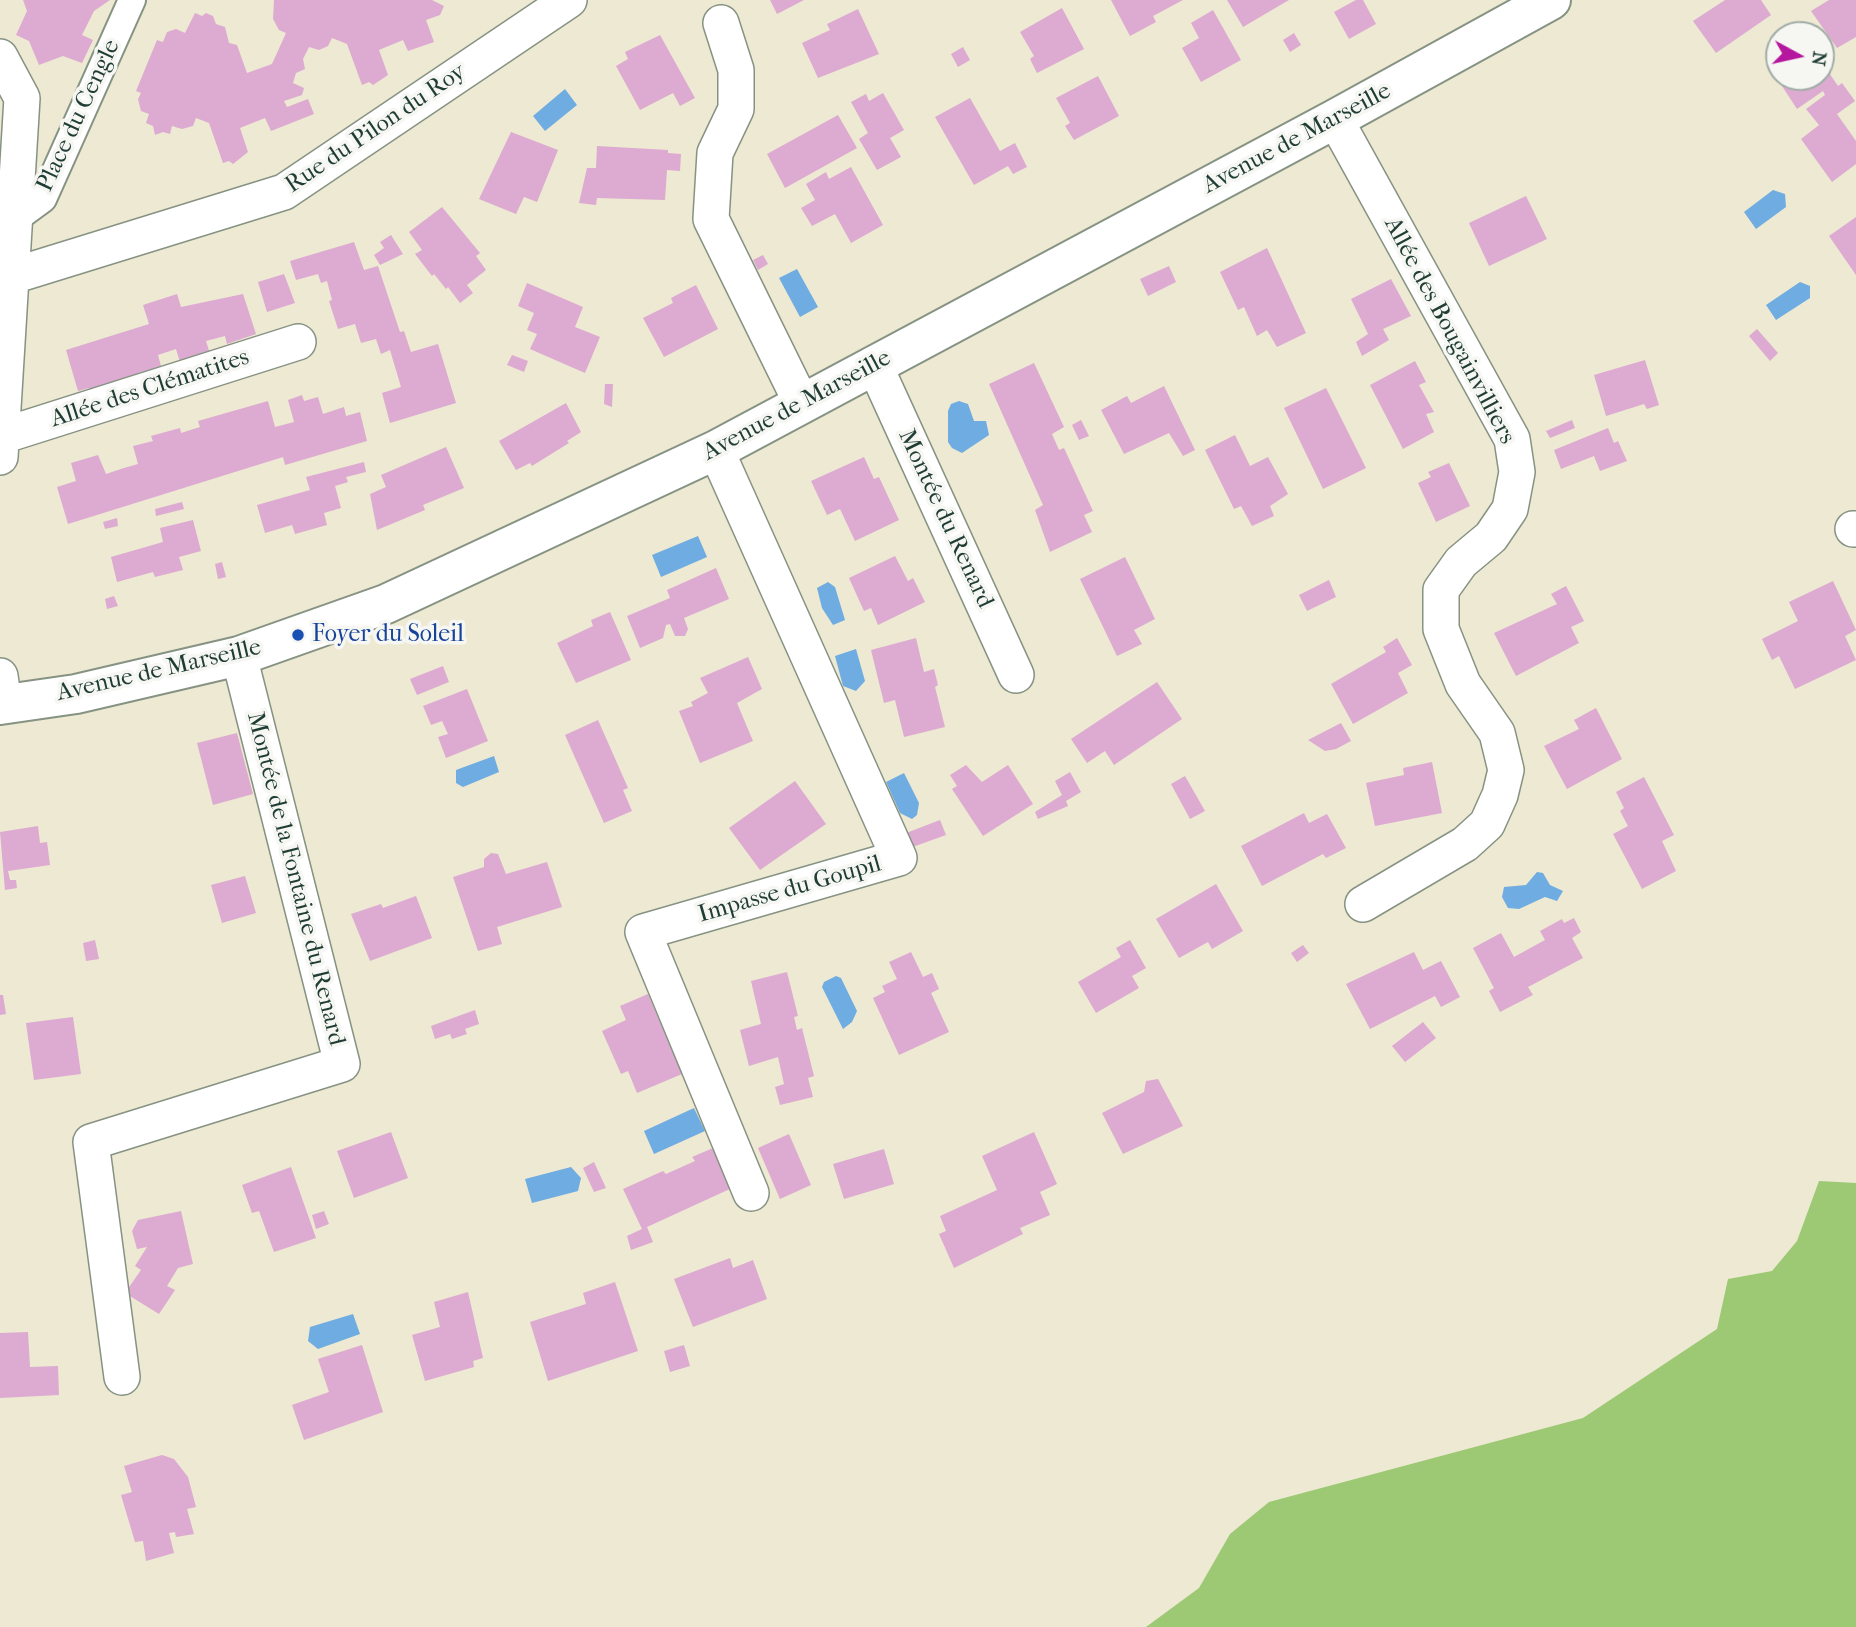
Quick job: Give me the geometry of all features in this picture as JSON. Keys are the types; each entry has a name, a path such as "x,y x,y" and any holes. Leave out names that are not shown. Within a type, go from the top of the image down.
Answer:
{"street":[{"name":"Place du Cengle","path":"13,221 43,199 132,0"},
{"name":"Rue du Pilon du Roy","path":"9,277 284,192 569,0"},
{"name":"Avenue de Marseille","path":"1,695 76,694 239,656 386,604 716,450 1335,119 1551,0"},
{"path":"721,23 736,70 736,108 715,153 710,219 803,404"},
{"path":"0,57 22,98 9,277 1,446"},
{"name":"Allée des Bougainvilliers","path":"1335,119 1512,439 1517,472 1510,509 1490,537 1461,562 1441,590 1441,629 1463,684 1497,733 1506,770 1500,795 1487,824 1465,844 1363,904"},
{"name":"Allée des Clématites","path":"1,446 298,342"},
{"name":"Montée du Renard","path":"874,364 1016,675"},
{"name":"Impasse du Goupil","path":"716,450 899,858 643,932 751,1192"},
{"name":"Montée de la Fontaine du Renard","path":"122,1377 91,1142 342,1064 239,656"}],"green space":[{"path":"1819,1181 1856,1183 1856,1627 1146,1627 1199,1588 1230,1534 1269,1502 1583,1418 1717,1329 1728,1279 1772,1271 1797,1241"}],"water":[{"path":"565,89 577,105 545,131 533,116"},
{"path":"1773,190 1785,194 1786,207 1756,229 1744,212"},
{"path":"797,269 818,307 800,317 779,278"},
{"path":"1800,282 1810,286 1810,298 1776,320 1766,305"},
{"path":"959,401 968,404 974,421 986,421 989,435 962,453 952,448 948,442 948,411 951,404"},
{"path":"698,536 707,557 661,577 652,555"},
{"path":"828,582 835,587 845,620 833,625 822,608 817,588"},
{"path":"856,649 865,681 856,691 843,686 835,656"},
{"path":"494,756 499,772 463,787 456,783 456,770"},
{"path":"904,773 919,803 917,815 912,819 900,813 886,782"},
{"path":"1537,872 1543,873 1550,885 1563,891 1557,901 1545,897 1519,909 1508,908 1502,897 1504,887 1526,885"},
{"path":"836,976 841,978 857,1011 852,1022 843,1029 822,987 824,982"},
{"path":"694,1108 705,1131 654,1154 644,1131"},
{"path":"571,1167 581,1178 578,1191 532,1203 525,1179"},
{"path":"353,1314 360,1334 318,1349 308,1341 310,1327"}],"building":[{"path":"23,0 110,0 94,11 82,35 93,40 82,63 63,56 39,65 29,41 16,35 27,11"},
{"path":"274,0 432,0 444,6 440,15 426,20 434,42 408,51 403,40 379,50 388,75 373,85 369,82 362,85 347,44 332,38 328,46 319,50 309,47 303,59 305,69 296,73 293,83 304,88 302,95 284,101 287,107 308,99 314,114 271,131 265,118 240,128 248,152 233,164 229,161 223,163 209,123 196,118 193,126 182,129 172,126 170,134 163,132 155,135 153,126 146,123 149,114 141,111 138,99 141,93 136,91 157,40 163,42 167,32 176,29 185,33 195,13 202,16 206,13 213,16 216,24 225,27 229,43 237,45 247,73 272,64 286,33 279,30 273,19"},
{"path":"770,0 804,0 777,14"},
{"path":"1111,0 1183,0 1153,16 1156,22 1130,36"},
{"path":"1227,0 1289,0 1243,27"},
{"path":"1356,0 1363,0 1376,24 1349,39 1334,12"},
{"path":"1725,0 1761,0 1771,15 1716,53 1693,21"},
{"path":"1829,0 1856,0 1856,37 1837,48 1835,21 1818,21 1811,11"},
{"path":"1062,8 1084,49 1037,73 1030,59 1034,56 1020,32"},
{"path":"858,9 879,54 818,78 802,43 830,30 827,24"},
{"path":"1213,10 1241,60 1201,82 1182,48 1199,38 1191,23"},
{"path":"1294,33 1301,45 1290,52 1283,40"},
{"path":"660,35 695,98 680,106 673,93 640,110 616,66 628,59 625,52"},
{"path":"963,47 970,60 958,67 951,54"},
{"path":"1098,76 1119,116 1074,140 1065,126 1070,123 1056,98"},
{"path":"1835,82 1838,86 1842,83 1855,101 1837,114 1856,141 1856,164 1832,182 1801,139 1819,125 1806,109 1825,95 1823,91 1835,91"},
{"path":"1785,91 1823,91 1797,109"},
{"path":"883,93 904,130 890,138 901,157 877,170 859,139 868,133 851,102 866,94 869,101"},
{"path":"970,98 1000,151 1015,143 1027,167 1013,174 1008,166 974,185 935,117"},
{"path":"838,115 857,148 785,188 767,154"},
{"path":"511,132 558,150 537,202 524,197 516,214 479,199"},
{"path":"597,146 668,150 668,153 681,154 680,171 667,170 665,200 597,198 596,205 579,203 587,168 596,168"},
{"path":"851,167 883,225 851,243 835,214 812,226 801,208 815,200 806,184 826,172 829,179"},
{"path":"1526,196 1547,239 1489,266 1469,223"},
{"path":"442,207 480,253 476,256 486,270 467,285 473,293 460,303 448,287 446,289 434,274 432,276 415,254 422,250 409,232"},
{"path":"1856,217 1856,275 1829,236"},
{"path":"391,235 403,254 380,265 374,255 384,248 380,242"},
{"path":"354,242 364,270 378,266 400,332 404,331 411,352 438,344 456,403 390,423 382,393 401,387 390,350 381,354 376,339 361,343 355,324 338,329 329,301 332,300 327,281 321,283 318,274 296,280 290,261"},
{"path":"1267,248 1306,333 1277,347 1267,330 1257,336 1244,307 1238,310 1220,272"},
{"path":"763,255 768,264 758,270 753,260"},
{"path":"1169,266 1176,282 1148,296 1140,279"},
{"path":"284,274 295,303 267,312 258,282"},
{"path":"1391,279 1411,316 1383,329 1389,340 1362,356 1356,342 1368,334 1351,299"},
{"path":"527,283 583,307 575,327 600,337 585,373 530,349 537,334 527,330 534,313 518,306"},
{"path":"696,285 718,329 664,357 643,318 673,303 671,298"},
{"path":"177,294 181,307 243,294 256,334 227,344 225,336 206,341 212,360 182,369 176,349 158,355 161,366 138,373 140,381 91,395 89,388 78,391 66,350 149,324 143,305"},
{"path":"1757,329 1778,353 1770,361 1749,336"},
{"path":"512,355 528,361 524,372 507,365"},
{"path":"1645,360 1659,405 1647,409 1644,404 1606,416 1594,375"},
{"path":"1415,361 1426,382 1419,385 1434,412 1426,414 1434,432 1403,449 1370,385"},
{"path":"1034,363 1064,427 1052,434 1059,450 1064,448 1093,511 1084,515 1092,532 1050,552 1035,510 1043,505 989,384"},
{"path":"605,384 613,384 612,407 604,404"},
{"path":"1164,386 1195,450 1183,456 1169,433 1124,454 1101,410 1127,396 1131,403"},
{"path":"1326,388 1366,468 1323,489 1284,408"},
{"path":"302,395 304,401 318,397 323,414 344,407 346,416 360,412 367,441 285,465 283,457 68,524 57,487 76,481 71,463 98,455 106,474 138,464 133,446 153,441 151,436 180,428 181,433 200,427 198,421 268,401 275,427 294,422 288,400"},
{"path":"566,403 581,432 567,441 569,443 532,466 530,463 516,470 499,441"},
{"path":"1081,420 1089,436 1079,440 1072,425"},
{"path":"1572,420 1575,428 1550,438 1546,431"},
{"path":"1608,428 1614,443 1618,441 1627,461 1600,471 1594,456 1561,469 1554,450"},
{"path":"1235,435 1250,466 1268,457 1288,494 1270,506 1274,516 1252,526 1241,506 1234,509 1205,450"},
{"path":"446,447 464,488 423,505 425,510 377,530 370,494 386,487 381,475"},
{"path":"864,457 874,479 879,477 899,520 855,541 840,509 827,515 811,481"},
{"path":"364,462 366,472 346,477 348,482 335,486 341,508 324,513 327,525 295,534 292,525 265,533 257,505 310,490 306,477"},
{"path":"1449,463 1470,506 1436,522 1418,483 1431,477 1428,472"},
{"path":"182,502 184,509 156,516 155,509"},
{"path":"117,518 118,526 105,529 103,522"},
{"path":"193,520 201,551 179,557 183,570 155,577 153,572 117,582 111,557 163,542 160,528"},
{"path":"895,556 908,581 913,578 925,602 878,625 871,608 864,611 849,578"},
{"path":"1125,557 1155,619 1134,630 1142,644 1117,656 1080,579"},
{"path":"222,562 226,577 218,579 215,564"},
{"path":"716,568 729,599 684,618 688,629 685,636 675,636 670,624 666,625 663,638 640,648 627,616 670,598 667,590"},
{"path":"1329,580 1336,597 1307,611 1299,595"},
{"path":"1833,581 1856,630 1845,636 1856,660 1795,689 1779,656 1772,660 1762,639 1798,621 1789,602"},
{"path":"1566,586 1584,621 1571,627 1579,643 1516,676 1494,633 1557,604 1551,594"},
{"path":"114,596 118,606 107,609 105,599"},
{"path":"610,612 631,660 576,683 557,643 593,626 591,620"},
{"path":"916,638 924,672 934,669 938,685 935,687 945,727 904,737 895,700 884,703 871,650"},
{"path":"1397,638 1412,665 1398,673 1408,693 1353,724 1331,684 1386,652 1383,647"},
{"path":"748,657 762,689 737,703 753,741 700,763 679,711 693,706 691,702 708,693 700,678"},
{"path":"443,666 449,682 417,695 410,679"},
{"path":"1157,682 1182,719 1114,765 1105,751 1087,763 1071,739"},
{"path":"467,689 488,741 446,758 438,737 448,734 442,721 431,725 423,706"},
{"path":"1596,708 1622,759 1567,789 1544,746 1579,729 1574,720"},
{"path":"598,720 628,788 623,790 632,811 604,823 565,735"},
{"path":"1341,723 1351,741 1336,749 1325,751 1308,740"},
{"path":"237,733 253,794 213,805 197,743"},
{"path":"1432,762 1442,813 1375,826 1366,783 1404,775 1403,768"},
{"path":"966,765 982,782 1008,765 1033,804 983,836 952,789 957,786 950,775"},
{"path":"1070,772 1081,792 1066,801 1068,806 1038,819 1035,812 1062,795 1055,781"},
{"path":"1185,776 1205,811 1190,819 1171,784"},
{"path":"1644,777 1674,835 1662,841 1676,871 1642,889 1613,834 1628,826 1620,811 1624,808 1616,792"},
{"path":"795,781 826,824 760,870 729,828"},
{"path":"1304,813 1309,823 1327,814 1346,848 1326,858 1323,854 1262,886 1241,846"},
{"path":"940,820 946,835 907,849 901,835"},
{"path":"38,826 40,843 47,842 50,865 8,871 10,880 16,880 17,888 5,890 0,832"},
{"path":"491,853 498,854 506,874 547,862 562,907 497,927 502,944 478,951 453,877 484,867 484,859"},
{"path":"245,876 256,913 222,923 211,885"},
{"path":"1216,884 1243,931 1212,949 1208,942 1179,958 1156,919"},
{"path":"416,896 432,938 370,961 351,914 381,904 383,908"},
{"path":"1574,918 1581,932 1572,938 1583,958 1528,987 1533,995 1500,1012 1489,991 1494,988 1473,948 1501,933 1514,957 1545,940 1540,931 1562,919 1564,923"},
{"path":"95,940 99,959 86,961 83,943"},
{"path":"1130,940 1146,968 1132,976 1139,988 1096,1013 1078,982 1121,957 1116,948"},
{"path":"1303,945 1309,953 1297,962 1291,953"},
{"path":"911,952 923,977 932,973 939,989 931,993 949,1032 899,1055 873,998 885,992 882,986 897,979 889,962"},
{"path":"1414,952 1423,970 1441,961 1460,997 1441,1007 1435,996 1370,1029 1346,984"},
{"path":"787,972 798,1016 794,1017 797,1030 802,1028 814,1076 808,1078 813,1097 780,1105 775,1087 784,1084 778,1057 749,1066 740,1030 761,1024 751,981"},
{"path":"648,994 682,1074 637,1093 628,1071 621,1074 602,1031 626,1020 620,1006"},
{"path":"0,995 3,995 6,1014 0,1015"},
{"path":"475,1010 479,1024 465,1029 467,1034 452,1039 450,1034 435,1039 431,1026"},
{"path":"73,1017 81,1074 34,1080 26,1023"},
{"path":"1423,1022 1436,1038 1405,1062 1392,1046"},
{"path":"1158,1079 1183,1126 1123,1154 1102,1113 1144,1092 1146,1081"},
{"path":"391,1132 408,1178 354,1198 337,1151"},
{"path":"1034,1132 1057,1184 1040,1192 1050,1215 1020,1228 1023,1234 954,1268 939,1234 946,1231 940,1216 997,1190 982,1156"},
{"path":"789,1134 811,1185 780,1199 758,1148"},
{"path":"713,1148 732,1188 647,1227 653,1242 631,1250 627,1236 642,1229 623,1189 663,1171 666,1174 695,1161 692,1157"},
{"path":"884,1149 894,1184 844,1199 833,1164"},
{"path":"594,1162 606,1188 594,1192 583,1168"},
{"path":"291,1167 316,1238 274,1252 259,1211 252,1213 242,1185"},
{"path":"181,1211 193,1264 178,1268 167,1286 175,1290 159,1314 125,1293 141,1270 135,1266 147,1247 137,1249 132,1231 138,1220"},
{"path":"324,1211 329,1224 316,1229 312,1215"},
{"path":"730,1258 733,1268 753,1260 767,1299 693,1327 674,1279"},
{"path":"615,1282 638,1351 548,1381 530,1322 586,1304 583,1293"},
{"path":"468,1292 483,1358 473,1361 474,1367 425,1381 412,1335 440,1327 434,1302"},
{"path":"28,1332 30,1367 58,1366 59,1395 0,1398 0,1333"},
{"path":"362,1345 383,1412 304,1440 292,1405 329,1392 318,1359"},
{"path":"684,1345 690,1366 670,1372 664,1351"},
{"path":"162,1455 174,1459 188,1477 196,1507 187,1509 194,1534 176,1537 175,1532 169,1533 174,1553 146,1561 143,1541 135,1542 121,1495 132,1492 124,1466"}],"place":[{"name":"Foyer du Soleil","path":"298,635"}]}
